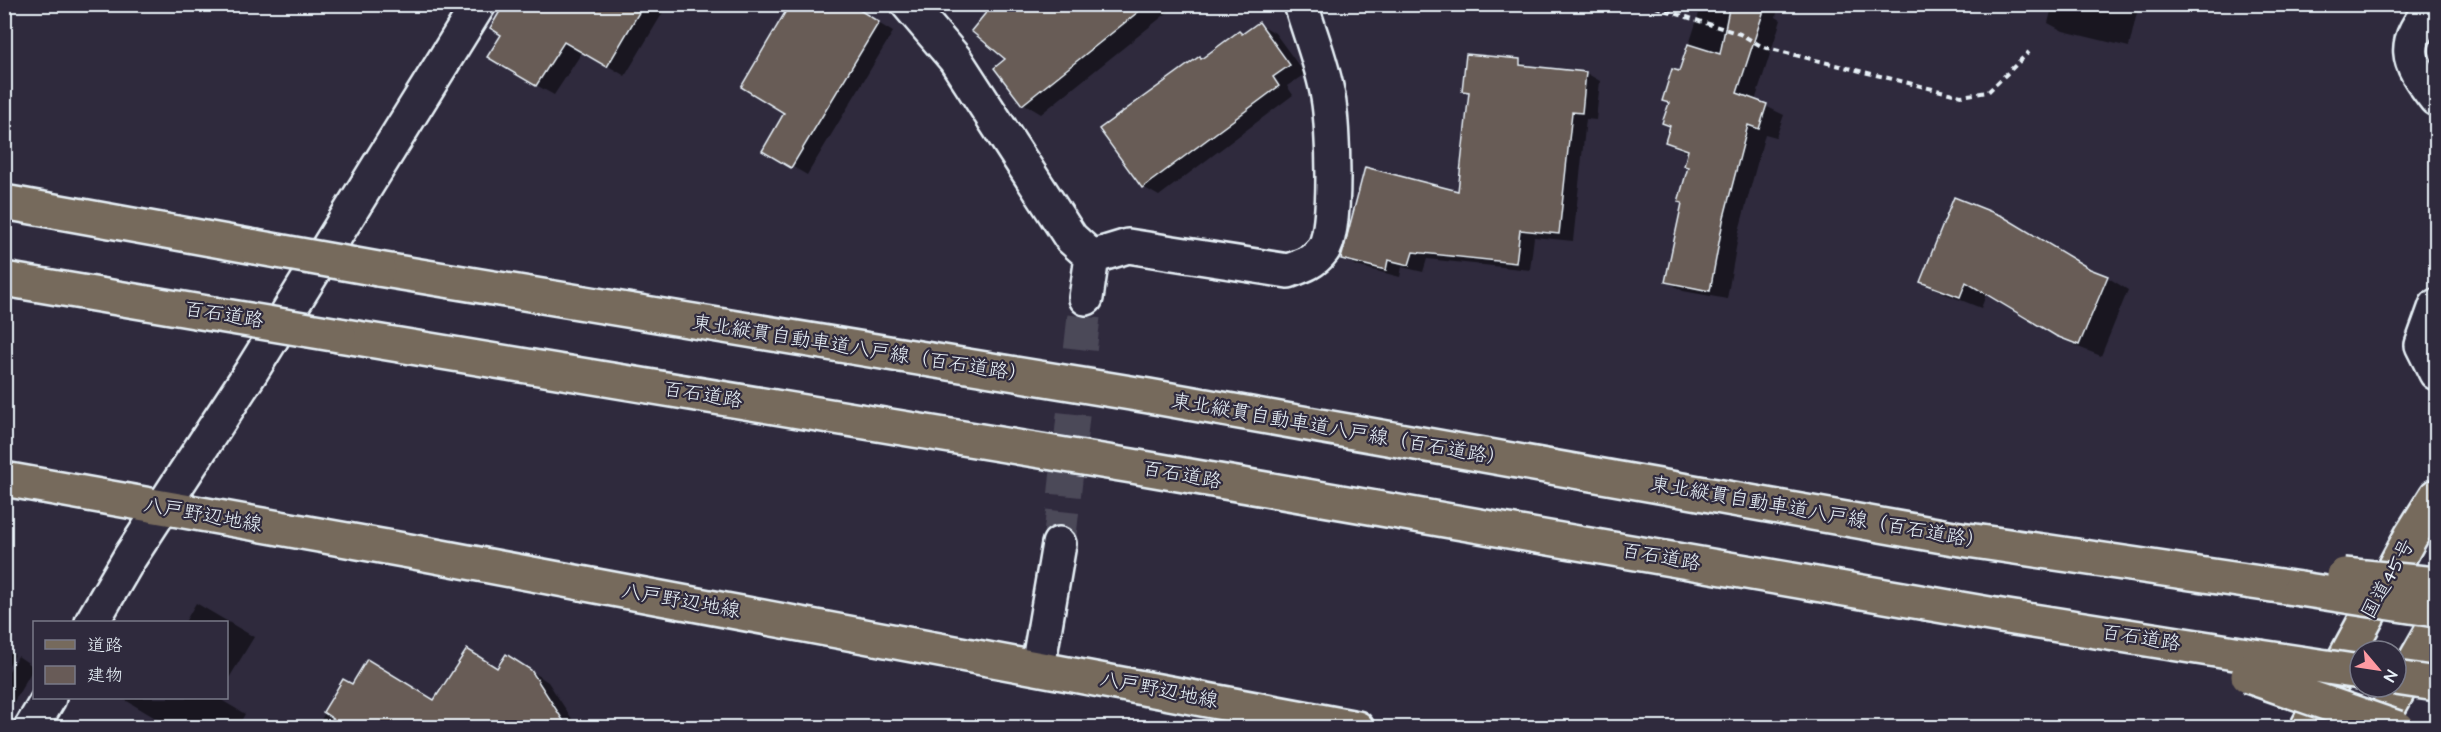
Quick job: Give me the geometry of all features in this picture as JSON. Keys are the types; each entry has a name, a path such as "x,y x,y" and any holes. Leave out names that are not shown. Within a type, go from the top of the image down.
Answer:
{"main road":[{"name":"東北縦貫自動車道八戸線（百石道路）","path":"4,202 378,269 1149,396 1954,538 2306,580"},
{"name":"百石道路","path":"4,279 1120,464 2134,637 2254,666 2348,671"},
{"name":"八戸野辺地線","path":"4,479 1038,667 1357,728"},
{"name":"国道45号","path":"2307,728 2411,536 2436,496"},
{"path":"2306,580 2436,584"},
{"path":"2306,580 2436,610"},
{"path":"2377,728 2436,624"},
{"path":"2254,666 2398,728"},
{"path":"2408,680 2436,684"}],"street":[{"path":"93,621 130,557 164,508 479,4"},
{"path":"908,4 955,59 1071,238 1092,257"},
{"path":"1092,257 1128,246 1288,272 1311,263 1324,249 1331,223 1332,150 1328,96 1301,4"},
{"path":"2435,4 2418,25 2409,52 2416,74 2436,99"},
{"path":"1086,298 1092,257"},
{"path":"2436,306 2422,345 2436,373"},
{"path":"1038,667 1059,544"},
{"path":"31,728 47,699"}],"path":[{"path":"1646,4 1740,34 1763,47 1961,96 1988,92 2030,52"}],"building":[{"path":"501,4 644,4 607,67 564,42 536,86 487,57 501,35 490,28 503,6"},
{"path":"790,4 850,4 879,22 791,168 762,151 784,113 741,87"},
{"path":"993,4 1148,4 1022,105 994,68 1005,59 971,31"},
{"path":"1730,4 1766,4 1737,93 1767,104 1759,129 1748,125 1723,221 1710,291 1665,282 1682,203 1678,202 1688,167 1684,166 1688,150 1665,142 1670,126 1662,123 1669,103 1662,101 1672,69 1679,71 1688,44 1720,54"},
{"path":"1259,22 1290,65 1273,77 1279,86 1142,188 1099,129 1200,56 1201,59 1239,31 1242,34"},
{"path":"1466,54 1520,59 1520,65 1586,72 1582,113 1572,112 1559,234 1520,230 1516,263 1413,252 1409,265 1388,260 1386,270 1341,259 1365,167 1458,191 1469,92 1462,91"},
{"path":"1954,197 2002,216 2090,269 2108,276 2079,345 2056,336 1966,282 1960,297 1920,282"},
{"path":"467,649 497,668 506,654 531,670 568,728 347,728 323,712 343,679 352,684 367,659 434,700"}],"tunnel":[{"path":"1059,544 1086,298"}]}
